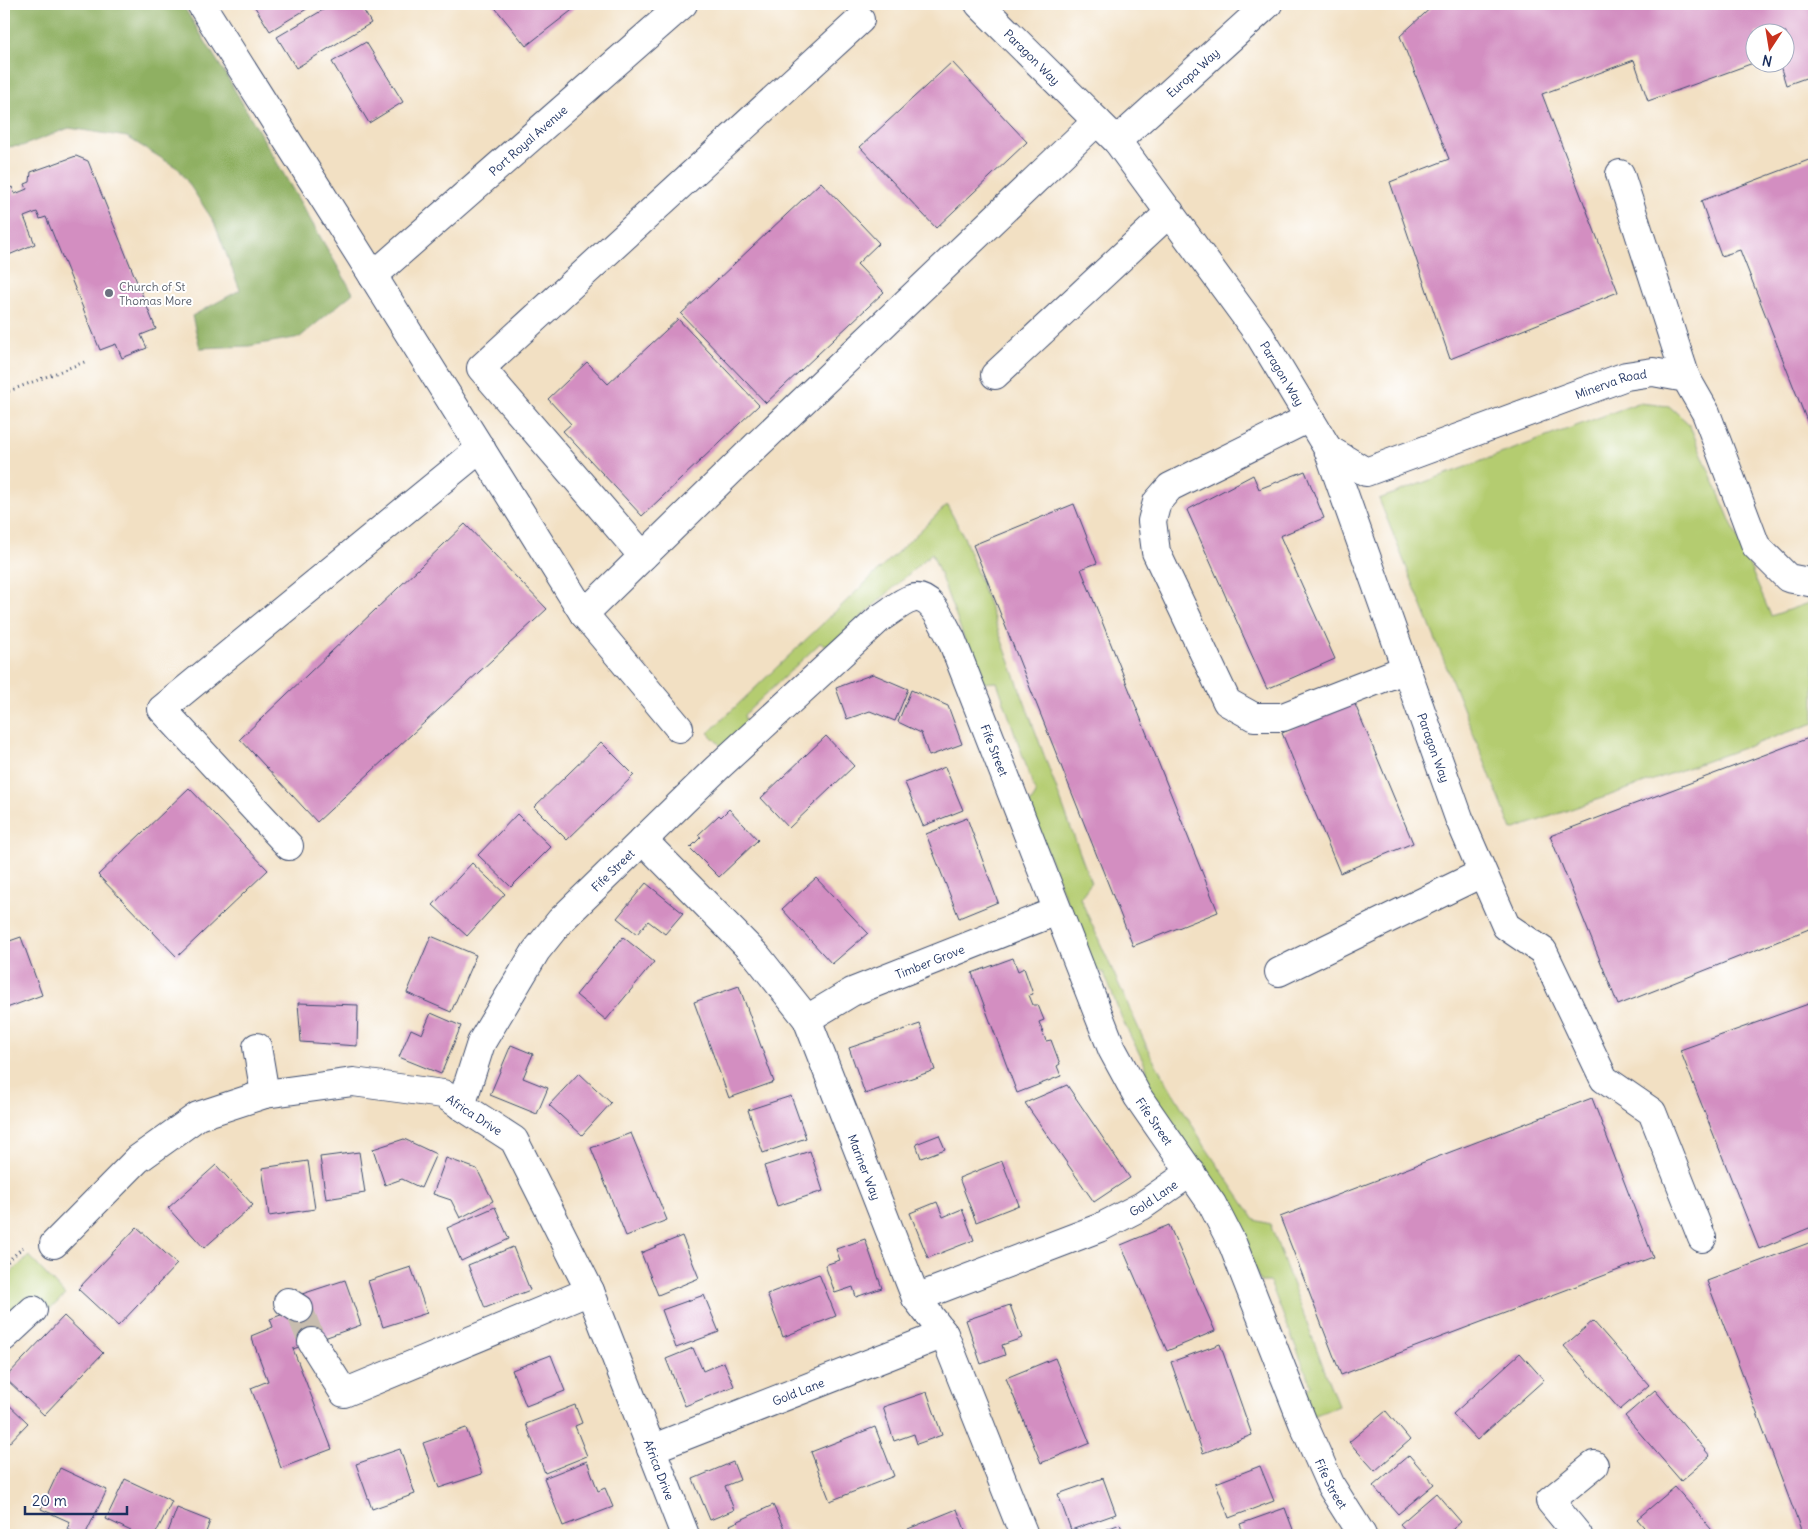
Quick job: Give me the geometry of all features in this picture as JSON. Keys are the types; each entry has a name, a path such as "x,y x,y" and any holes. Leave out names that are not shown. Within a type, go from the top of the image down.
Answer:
{"street":[{"path":"201,4 374,276 584,614 679,728"},
{"name":"Port Royal Avenue","path":"374,276 683,4"},
{"name":"Paragon Way","path":"979,4 1118,141 1260,336 1328,449 1459,818 1506,926 1543,951 1604,1079 1652,1112 1702,1238"},
{"name":"Europa Way","path":"1118,141 1268,4"},
{"path":"643,556 480,368 860,20"},
{"path":"584,614 763,439 1097,121"},
{"path":"1620,174 1686,378 1706,413 1756,546 1801,581"},
{"path":"995,375 1170,212"},
{"name":"Minerva Road","path":"1328,449 1366,472 1626,376 1653,372 1686,378"},
{"path":"1309,418 1170,487 1157,502 1152,521 1156,552 1228,702 1254,717 1283,717 1406,669"},
{"path":"289,846 162,709 481,448"},
{"name":"Fife Street","path":"461,1106 481,1043 536,951 560,921 716,769 880,618 911,599 921,598 931,603 951,638 1112,1049 1138,1097 1212,1204 1233,1245 1300,1414 1331,1486 1362,1535"},
{"name":"Mariner Way","path":"643,840 757,956 807,1019 916,1298 944,1334 1024,1535"},
{"path":"1279,972 1482,873"},
{"name":"Timber Grove","path":"807,1019 852,992 1057,911"},
{"path":"258,1047 265,1094"},
{"name":"Africa Drive","path":"54,1244 138,1159 198,1116 265,1094 353,1082 443,1094 514,1140 590,1292 685,1535"},
{"name":"Gold Lane","path":"916,1298 1099,1228 1142,1206 1191,1172"},
{"path":"312,1342 344,1393 590,1292"},
{"path":"4,1338 33,1310"},
{"name":"Gold Lane","path":"651,1449 944,1334"},
{"path":"1578,1535 1550,1501 1594,1465"}],"path":[{"path":"4,393 87,361"}],"green space":[{"path":"4,4 182,4 226,75 353,293 300,337 249,346 200,348 192,316 240,290 214,222 179,169 127,137 69,128 22,146 4,147"},
{"path":"1638,403 1669,406 1689,424 1771,616 1814,601 1814,723 1512,830 1379,499"},
{"path":"947,505 964,537 1091,883 1080,898 1151,1056 1206,1148 1255,1220 1270,1224 1338,1406 1313,1416 1304,1395 1311,1385 1270,1282 1260,1282 1246,1244 1224,1199 1144,1082 1147,1069 1123,1021 1104,973 1093,968 1029,805 1036,794 997,682 981,683 932,553 829,646 820,643 744,715 746,723 722,747 708,733"},
{"path":"29,1256 65,1295 47,1312 29,1296 13,1312 4,1303 4,1279"}],"building":[{"path":"253,4 315,4 270,31"},
{"path":"333,4 360,4 371,23 296,68 277,37"},
{"path":"492,4 580,4 526,46"},
{"path":"1435,4 1814,4 1814,75 1786,85 1782,72 1796,72 1796,22 1746,22 1746,66 1648,101 1634,60 1542,94 1618,292 1450,359 1390,182 1449,159 1400,36"},
{"path":"366,42 403,102 369,123 332,62"},
{"path":"952,62 1027,142 936,228 860,147"},
{"name":"Church of St Thomas More","path":"76,156 88,161 156,329 141,335 147,348 122,358 116,344 100,350 46,217 40,219 37,212 24,217 35,244 4,257 4,191 12,187 15,194 27,189 25,184 30,182 31,172"},
{"path":"1814,158 1814,439 1740,250 1721,256 1701,201"},
{"path":"821,182 879,243 857,264 884,292 766,403 681,314"},
{"path":"678,319 759,405 642,516 563,431 571,424 548,399 587,362 608,384"},
{"path":"1305,471 1324,518 1280,536 1335,659 1267,689 1187,510 1253,475 1259,489"},
{"path":"1074,504 1097,563 1081,569 1218,912 1133,946 973,545"},
{"path":"465,524 547,609 317,822 240,739"},
{"path":"873,674 908,689 895,721 870,711 847,719 836,688"},
{"path":"911,690 948,706 962,744 929,756 921,733 898,722"},
{"path":"1354,702 1413,843 1340,873 1282,733"},
{"path":"826,736 854,766 789,828 761,798"},
{"path":"1814,736 1814,927 1618,1005 1550,836"},
{"path":"601,742 634,775 567,840 534,807"},
{"path":"945,767 963,810 923,826 905,783"},
{"path":"189,788 268,870 177,957 98,875"},
{"path":"729,809 758,840 719,877 690,848 701,837 698,835 719,815 721,817"},
{"path":"517,814 551,847 511,887 478,855"},
{"path":"967,818 998,902 959,918 926,834"},
{"path":"472,863 505,894 467,936 433,905"},
{"path":"816,878 868,933 832,964 782,909"},
{"path":"646,883 683,913 665,934 648,921 637,934 617,918"},
{"path":"431,936 476,955 451,1012 407,993"},
{"path":"21,937 42,995 4,1009 4,943"},
{"path":"623,937 654,962 606,1020 576,995"},
{"path":"1013,958 1018,971 1024,968 1033,994 1029,995 1033,1005 1038,1005 1044,1020 1039,1022 1046,1041 1051,1040 1060,1064 1057,1066 1061,1076 1017,1093 972,973"},
{"path":"739,986 774,1082 729,1098 694,1002"},
{"path":"1814,1002 1814,1226 1759,1249 1680,1050"},
{"path":"298,1003 358,1005 357,1046 301,1042"},
{"path":"431,1013 461,1026 441,1074 399,1057 411,1029 422,1034"},
{"path":"920,1024 935,1070 865,1094 849,1048"},
{"path":"511,1045 533,1054 523,1078 548,1088 537,1114 490,1095"},
{"path":"579,1073 611,1103 582,1135 549,1105"},
{"path":"1067,1085 1130,1178 1094,1202 1025,1103"},
{"path":"791,1096 806,1138 763,1153 748,1110"},
{"path":"1592,1098 1653,1257 1341,1375 1280,1217"},
{"path":"631,1133 667,1220 626,1236 591,1148"},
{"path":"939,1135 945,1149 921,1158 916,1144"},
{"path":"404,1139 436,1154 421,1188 402,1179 385,1185 373,1149"},
{"path":"810,1151 823,1191 777,1206 764,1166"},
{"path":"359,1152 365,1193 326,1199 320,1157"},
{"path":"446,1158 477,1169 493,1201 460,1218 451,1200 433,1194"},
{"path":"308,1161 315,1209 269,1216 262,1168"},
{"path":"1002,1161 1019,1205 976,1222 959,1178"},
{"path":"216,1165 253,1205 204,1248 168,1208"},
{"path":"937,1202 943,1217 962,1209 974,1240 928,1258 910,1213"},
{"path":"495,1207 509,1239 461,1261 447,1228"},
{"path":"1169,1225 1215,1331 1167,1351 1121,1245"},
{"path":"137,1227 177,1264 118,1326 78,1289"},
{"path":"682,1236 699,1278 658,1295 641,1253"},
{"path":"865,1239 882,1288 856,1297 853,1287 835,1293 825,1265 840,1260 836,1249"},
{"path":"1814,1241 1814,1535 1803,1535 1707,1281"},
{"path":"513,1247 530,1290 485,1308 468,1265"},
{"path":"411,1267 427,1313 383,1327 368,1281"},
{"path":"819,1274 836,1316 783,1337 767,1294"},
{"path":"345,1280 361,1325 293,1349 332,1449 281,1468 251,1388 268,1381 251,1336 273,1327 270,1319 305,1306 302,1294"},
{"path":"704,1295 719,1332 676,1348 662,1310"},
{"path":"1010,1305 1022,1338 1002,1345 1005,1355 981,1364 966,1320"},
{"path":"64,1316 103,1353 44,1415 5,1378"},
{"path":"1593,1321 1649,1385 1620,1410 1564,1346"},
{"path":"1220,1344 1252,1435 1203,1453 1171,1362"},
{"path":"693,1348 703,1371 724,1362 734,1386 685,1406 666,1359"},
{"path":"1520,1353 1544,1380 1477,1440 1453,1414"},
{"path":"551,1355 565,1391 526,1406 512,1370"},
{"path":"1055,1358 1090,1443 1041,1463 1006,1378"},
{"path":"1655,1390 1710,1456 1681,1481 1625,1416"},
{"path":"927,1392 942,1435 917,1444 914,1434 894,1441 883,1407"},
{"path":"4,1400 28,1423 4,1448"},
{"path":"575,1405 582,1423 575,1426 587,1456 545,1473 526,1424"},
{"path":"1386,1411 1410,1440 1375,1471 1349,1442"},
{"path":"875,1427 894,1476 830,1501 811,1452"},
{"path":"466,1428 482,1474 439,1488 423,1443"},
{"path":"400,1449 415,1494 372,1509 356,1464"},
{"path":"1409,1455 1434,1484 1398,1514 1373,1486"},
{"path":"587,1461 598,1491 605,1488 613,1507 563,1526 544,1478"},
{"path":"733,1462 740,1480 725,1486 734,1510 710,1520 693,1479"},
{"path":"1260,1466 1274,1501 1229,1518 1216,1483"},
{"path":"60,1468 107,1490 85,1535 80,1535 67,1529 70,1522 41,1509"},
{"path":"1103,1478 1116,1514 1071,1530 1058,1494"},
{"path":"125,1479 172,1501 155,1535 134,1535 135,1533 106,1519"},
{"path":"1675,1487 1716,1535 1651,1535 1637,1519"},
{"path":"1436,1493 1461,1522 1446,1535 1410,1535 1400,1524"},
{"path":"773,1505 787,1535 735,1535 730,1525"},
{"path":"177,1508 210,1521 205,1535 167,1535"},
{"path":"1285,1508 1295,1535 1244,1535 1240,1524"},
{"path":"957,1509 967,1535 911,1535 908,1529"},
{"path":"1120,1524 1124,1535 1092,1535"},
{"path":"233,1531 243,1535 231,1535"}],"tunnel":[{"path":"299,1309 312,1342"}],"place":[{"name":"Church of St Thomas More","path":"109,293"}]}
